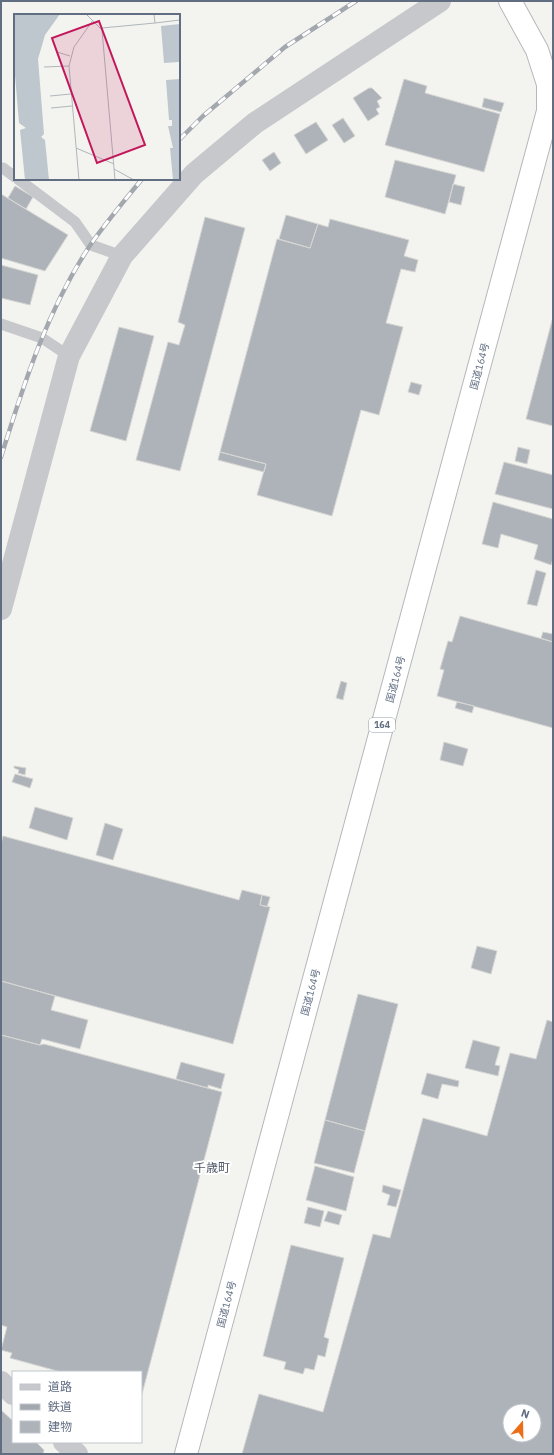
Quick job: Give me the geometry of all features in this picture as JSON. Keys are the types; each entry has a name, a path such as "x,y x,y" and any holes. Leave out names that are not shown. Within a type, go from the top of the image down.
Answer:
{"highway":[{"name":"国道164号","path":"186,1454 548,111 551,84 537,50 510,1"}],"street":[{"path":"1,609 70,356 122,256 194,174 255,123 440,1"},
{"path":"1,1382 12,1393"},
{"path":"65,1443 77,1454"}],"lane":[{"path":"3,168 14,176"},
{"path":"19,180 74,222 91,245 122,256"},
{"path":"1,324 42,338 70,356"}],"building":[{"path":"404,79 427,86 425,93 500,114 484,172 385,145"},
{"path":"369,88 372,88 382,98 377,101 380,107 376,109 379,114 368,121 353,98"},
{"path":"484,98 504,103 501,112 482,107"},
{"path":"343,118 355,136 344,143 332,125"},
{"path":"316,122 328,140 306,154 294,135"},
{"path":"274,152 281,163 270,171 262,160"},
{"path":"395,160 456,175 445,214 385,197"},
{"path":"453,184 465,187 461,205 449,202"},
{"path":"15,186 33,197 26,209 8,198"},
{"path":"1,194 68,235 45,271 1,258"},
{"path":"286,215 318,224 310,248 279,239"},
{"path":"205,217 245,228 180,471 136,460 168,342 179,345 185,325 178,322"},
{"path":"330,219 409,240 404,256 418,260 415,272 401,269 386,323 403,327 379,415 361,410 332,516 257,495 266,464 220,452 277,239 310,248 318,224 328,227"},
{"path":"1,265 38,275 30,305 1,298"},
{"path":"553,317 553,426 526,419"},
{"path":"119,327 154,336 126,441 90,431"},
{"path":"411,382 422,385 419,395 408,392"},
{"path":"518,447 530,450 527,464 515,461"},
{"path":"220,452 266,464 264,472 218,460"},
{"path":"504,462 553,475 553,509 495,494"},
{"path":"493,502 553,519 553,559 551,565 534,559 538,545 501,534 498,548 482,544"},
{"path":"536,570 546,573 537,606 527,604"},
{"path":"460,616 553,642 553,728 437,696 444,670 440,669 448,641 452,642"},
{"path":"543,632 553,634 553,642 541,638"},
{"path":"341,681 347,683 343,700 336,698"},
{"path":"457,702 474,706 472,713 455,708"},
{"path":"444,742 468,749 463,766 440,760"},
{"path":"14,766 26,768 25,775 18,773 19,770 14,768"},
{"path":"15,774 33,779 30,788 12,782"},
{"path":"35,807 73,818 67,840 29,828"},
{"path":"105,823 123,829 113,860 96,855"},
{"path":"3,836 239,900 242,890 262,895 260,905 270,907 233,1044 1,981 1,844"},
{"path":"262,895 270,897 267,907 260,905"},
{"path":"477,946 497,951 491,974 471,968"},
{"path":"1,981 55,996 51,1010 88,1020 80,1049 42,1039 40,1045 1,1035"},
{"path":"358,994 398,1004 365,1131 325,1120"},
{"path":"547,1020 553,1022 553,1454 242,1454 259,1394 323,1412 373,1234 390,1238 423,1118 487,1136 510,1053 536,1059"},
{"path":"1,1035 40,1045 44,1044 222,1092 142,1394 142,1371 57,1371 10,1358 12,1353 1,1350 7,1327 1,1325"},
{"path":"473,1040 500,1047 495,1065 500,1066 498,1076 465,1068"},
{"path":"181,1062 225,1074 221,1089 208,1085 208,1088 176,1079"},
{"path":"427,1073 459,1081 458,1087 442,1084 438,1099 421,1094"},
{"path":"325,1120 365,1131 354,1173 314,1163"},
{"path":"315,1166 354,1177 346,1211 306,1200"},
{"path":"383,1185 401,1190 396,1207 387,1205 390,1195 382,1192"},
{"path":"308,1207 324,1211 320,1227 304,1223"},
{"path":"328,1211 342,1215 339,1225 324,1221"},
{"path":"291,1245 344,1258 324,1337 329,1339 325,1357 318,1355 314,1370 305,1368 303,1374 284,1369 286,1362 263,1356"},
{"path":"1,1410 12,1420 12,1443 37,1443 44,1450 43,1454 1,1454"}],"railway":[{"path":"180,139 203,116 285,47 356,1"},
{"path":"1,457 38,347 62,294 91,244 141,180"}],"district":[{"name":"千歳町","path":"212,1168"}]}
